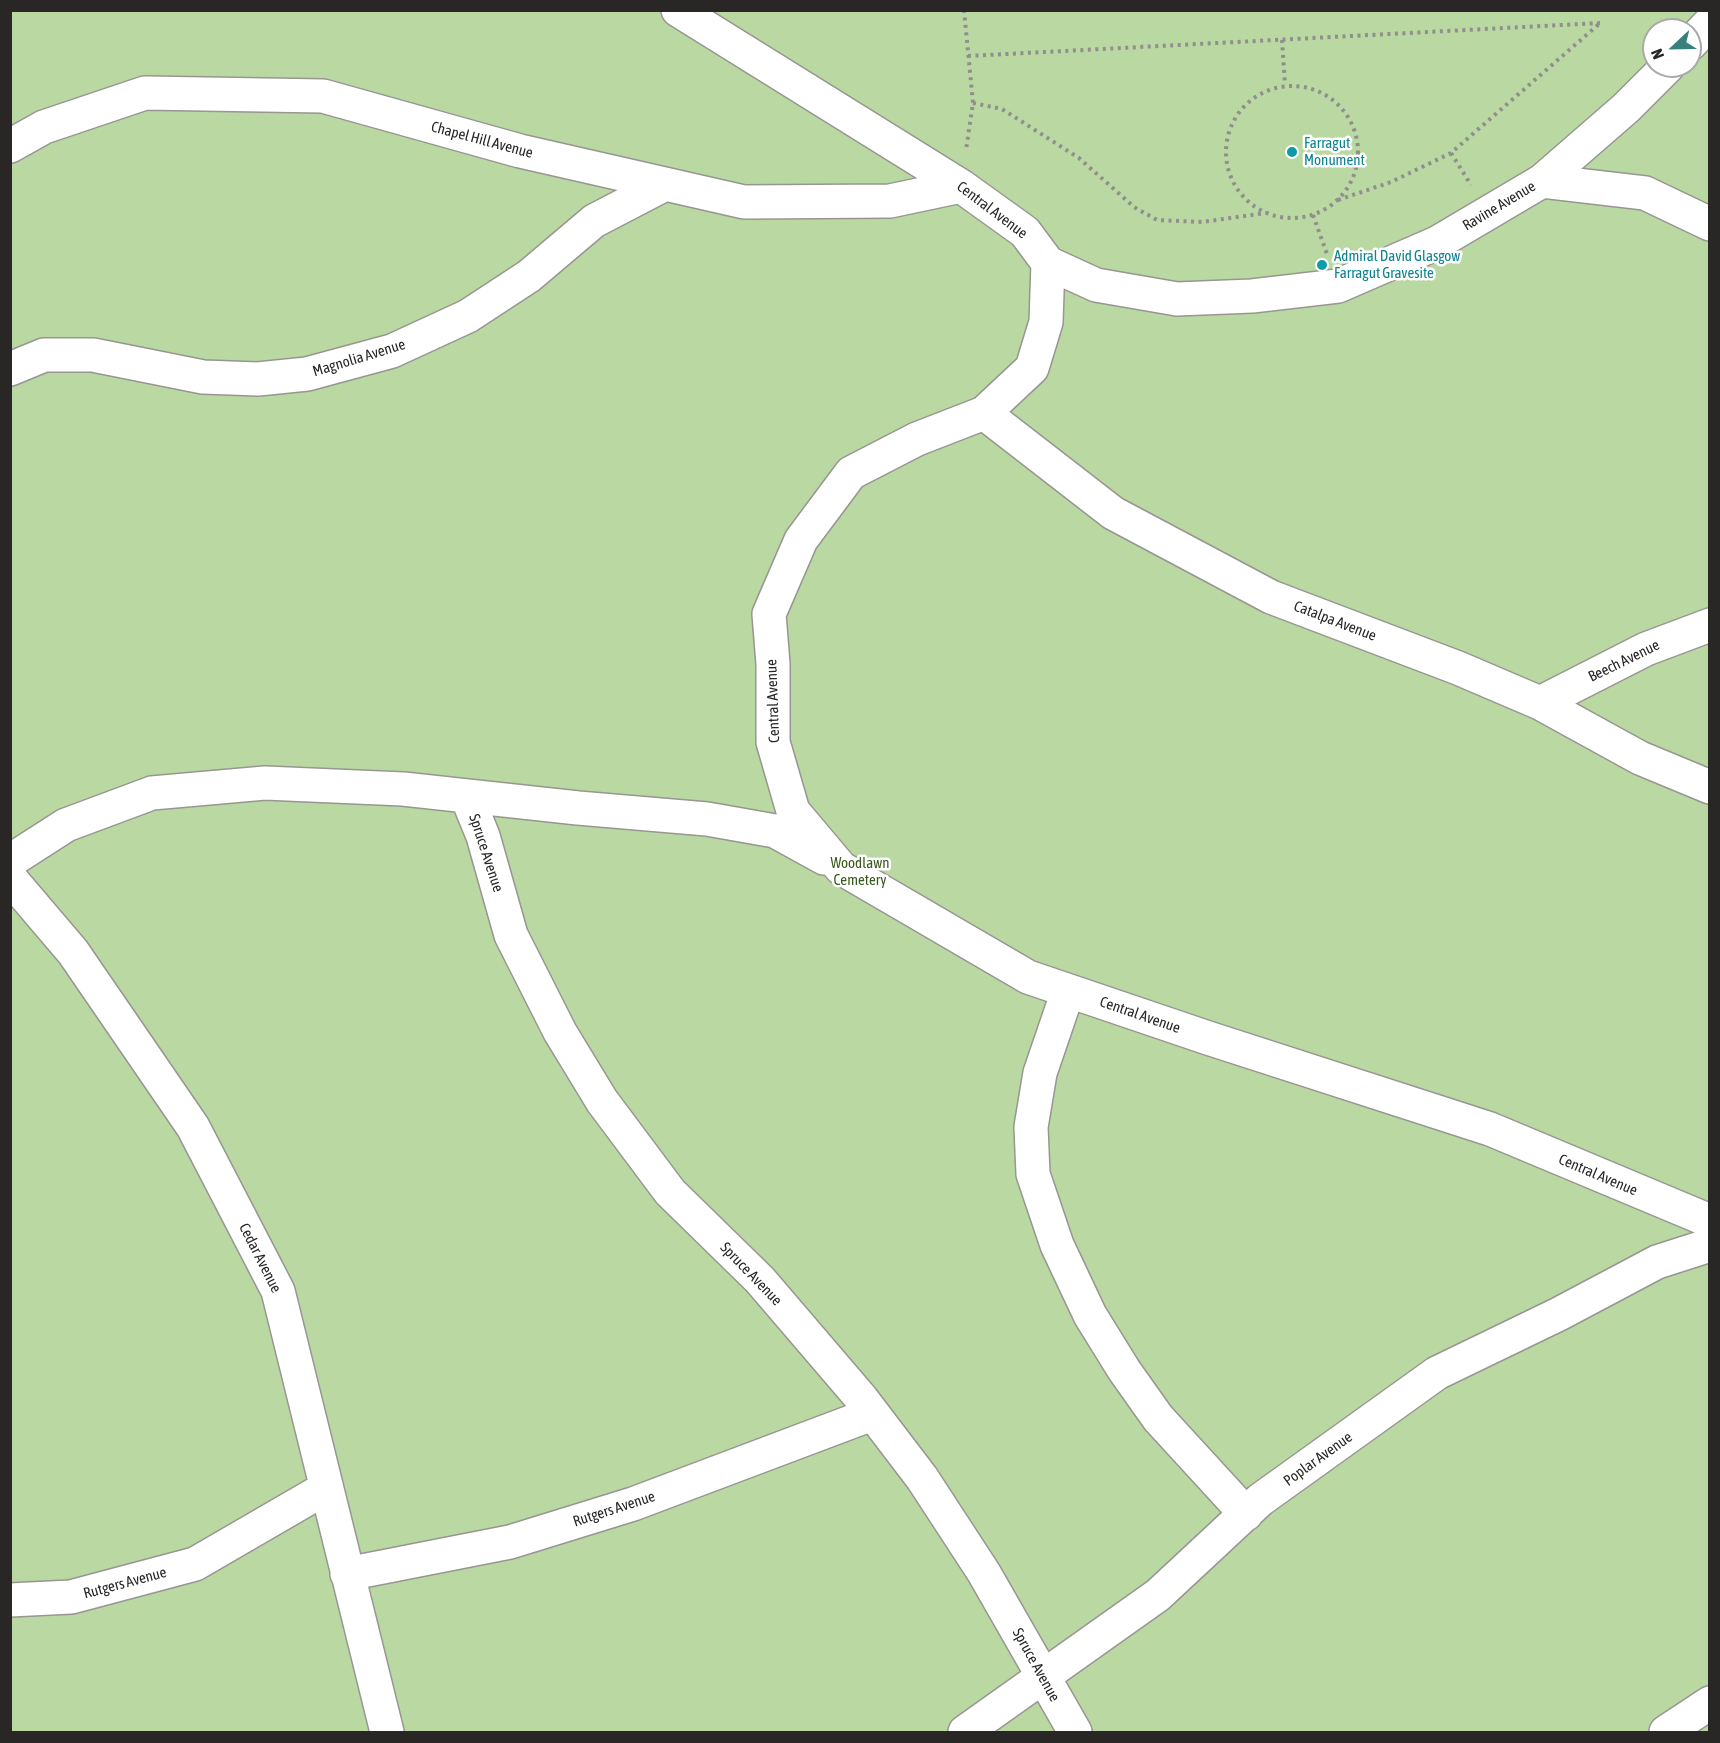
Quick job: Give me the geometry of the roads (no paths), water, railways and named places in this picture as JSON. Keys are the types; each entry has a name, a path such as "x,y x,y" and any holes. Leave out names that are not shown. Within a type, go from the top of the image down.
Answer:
{"lane":[{"name":"Central Avenue","path":"678,10 961,186 1025,232 1048,263 1046,322 1032,368 984,413 917,440 851,473 801,540 769,614 773,664 773,742 793,811 841,868 1028,977 1490,1129 1710,1221"},
{"path":"1542,181 1626,108 1656,78"},
{"name":"Chapel Hill Avenue","path":"10,146 44,126 145,93 323,96 520,151 744,202 890,201 961,186"},
{"name":"Ravine Avenue","path":"1048,263 1096,285 1177,299 1252,296 1338,286 1437,243 1542,181 1645,193 1710,224"},
{"name":"Magnolia Avenue","path":"10,369 44,355 93,355 203,376 258,379 307,374 392,351 468,316 529,276 594,221 665,184"},
{"name":"Catalpa Avenue","path":"984,413 1113,513 1271,597 1458,668 1540,703 1640,758 1710,787"},
{"name":"Beech Avenue","path":"1540,703 1646,649 1710,625"},
{"path":"10,861 66,825 152,793 265,783 403,789 707,819 774,831 841,868"},
{"name":"Spruce Avenue","path":"467,797 483,837 511,935 560,1032 602,1101 670,1192 760,1280 872,1414 922,1478 984,1572 1075,1732"},
{"name":"Cedar Avenue","path":"10,878 73,952 193,1127 278,1291 387,1732"},
{"path":"1068,991 1040,1073 1031,1127 1033,1174 1053,1235 1090,1315 1124,1370 1158,1418 1246,1514"},
{"name":"Poplar Avenue","path":"965,1732 1158,1595 1260,1500 1437,1373 1559,1314 1657,1262 1710,1245"},
{"name":"Rutgers Avenue","path":"347,1574 510,1542 633,1504 872,1414"},
{"name":"Rutgers Avenue","path":"10,1600 71,1597 195,1564 326,1488"},
{"path":"1666,1732 1710,1703"}],"place":[{"name":"Farragut Monument","path":"1292,152"},
{"name":"Admiral David Glasgow Farragut Gravesite","path":"1322,265"}],"park label":[{"name":"Woodlawn Cemetery","path":"860,872"}]}
